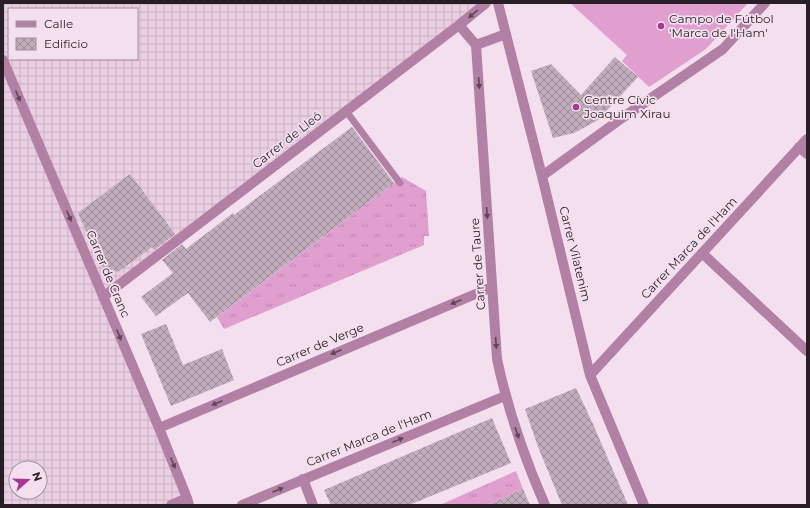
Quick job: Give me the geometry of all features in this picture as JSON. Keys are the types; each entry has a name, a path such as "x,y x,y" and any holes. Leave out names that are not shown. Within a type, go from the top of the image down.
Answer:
{"street":[{"name":"Carrer de Lleó","path":"103,297 486,3"},
{"name":"Carrer Vilatenim","path":"498,3 590,375 644,505"},
{"path":"542,176 622,118 723,49 765,3"},
{"path":"459,25 476,44 506,34"},
{"name":"Carrer de Taure","path":"476,44 497,360 505,396 529,469 545,505"},
{"name":"Carrer de Cranc","path":"3,60 159,428 188,502"},
{"name":"Carrer Marca de l'Ham","path":"590,375 702,253 803,151 807,139"},
{"path":"702,253 807,351"},
{"name":"Carrer de Verge","path":"159,428 492,286"},
{"name":"Carrer Marca de l'Ham","path":"242,505 505,396"},
{"path":"303,479 313,505"},
{"path":"171,505 188,502"}],"lane":[{"path":"346,111 400,183"}],"shaded area":[{"path":"3,3 486,3 105,297 188,499 174,505 3,505"}],"green space":[{"name":"Campo de Fútbol 'Marca de l'Ham'","path":"570,3 748,3 706,49 649,87 622,61 627,55"},
{"path":"402,177 426,191 429,236 424,236 424,245 224,329 217,317"},
{"path":"516,471 523,489 488,505 440,505"}],"building":[{"name":"Centre Cívic Joaquim Xirau","path":"615,57 638,77 598,120 574,133 553,138 531,71 551,64 581,95"},
{"path":"352,127 394,183 210,322 188,293 156,316 141,297 173,273 162,260 182,244 186,249"},
{"path":"130,174 175,234 154,250 152,247 118,272 103,268 78,213"},
{"path":"166,324 183,365 222,349 234,380 171,406 141,334"},
{"path":"576,388 628,505 562,505 538,447 525,409"},
{"path":"492,418 511,463 409,505 331,505 324,490"},
{"path":"523,489 530,505 488,505"}],"place":[{"name":"Campo de Fútbol 'Marca de l'Ham'","path":"661,26"},
{"name":"Centre Cívic Joaquim Xirau","path":"576,107"}]}
